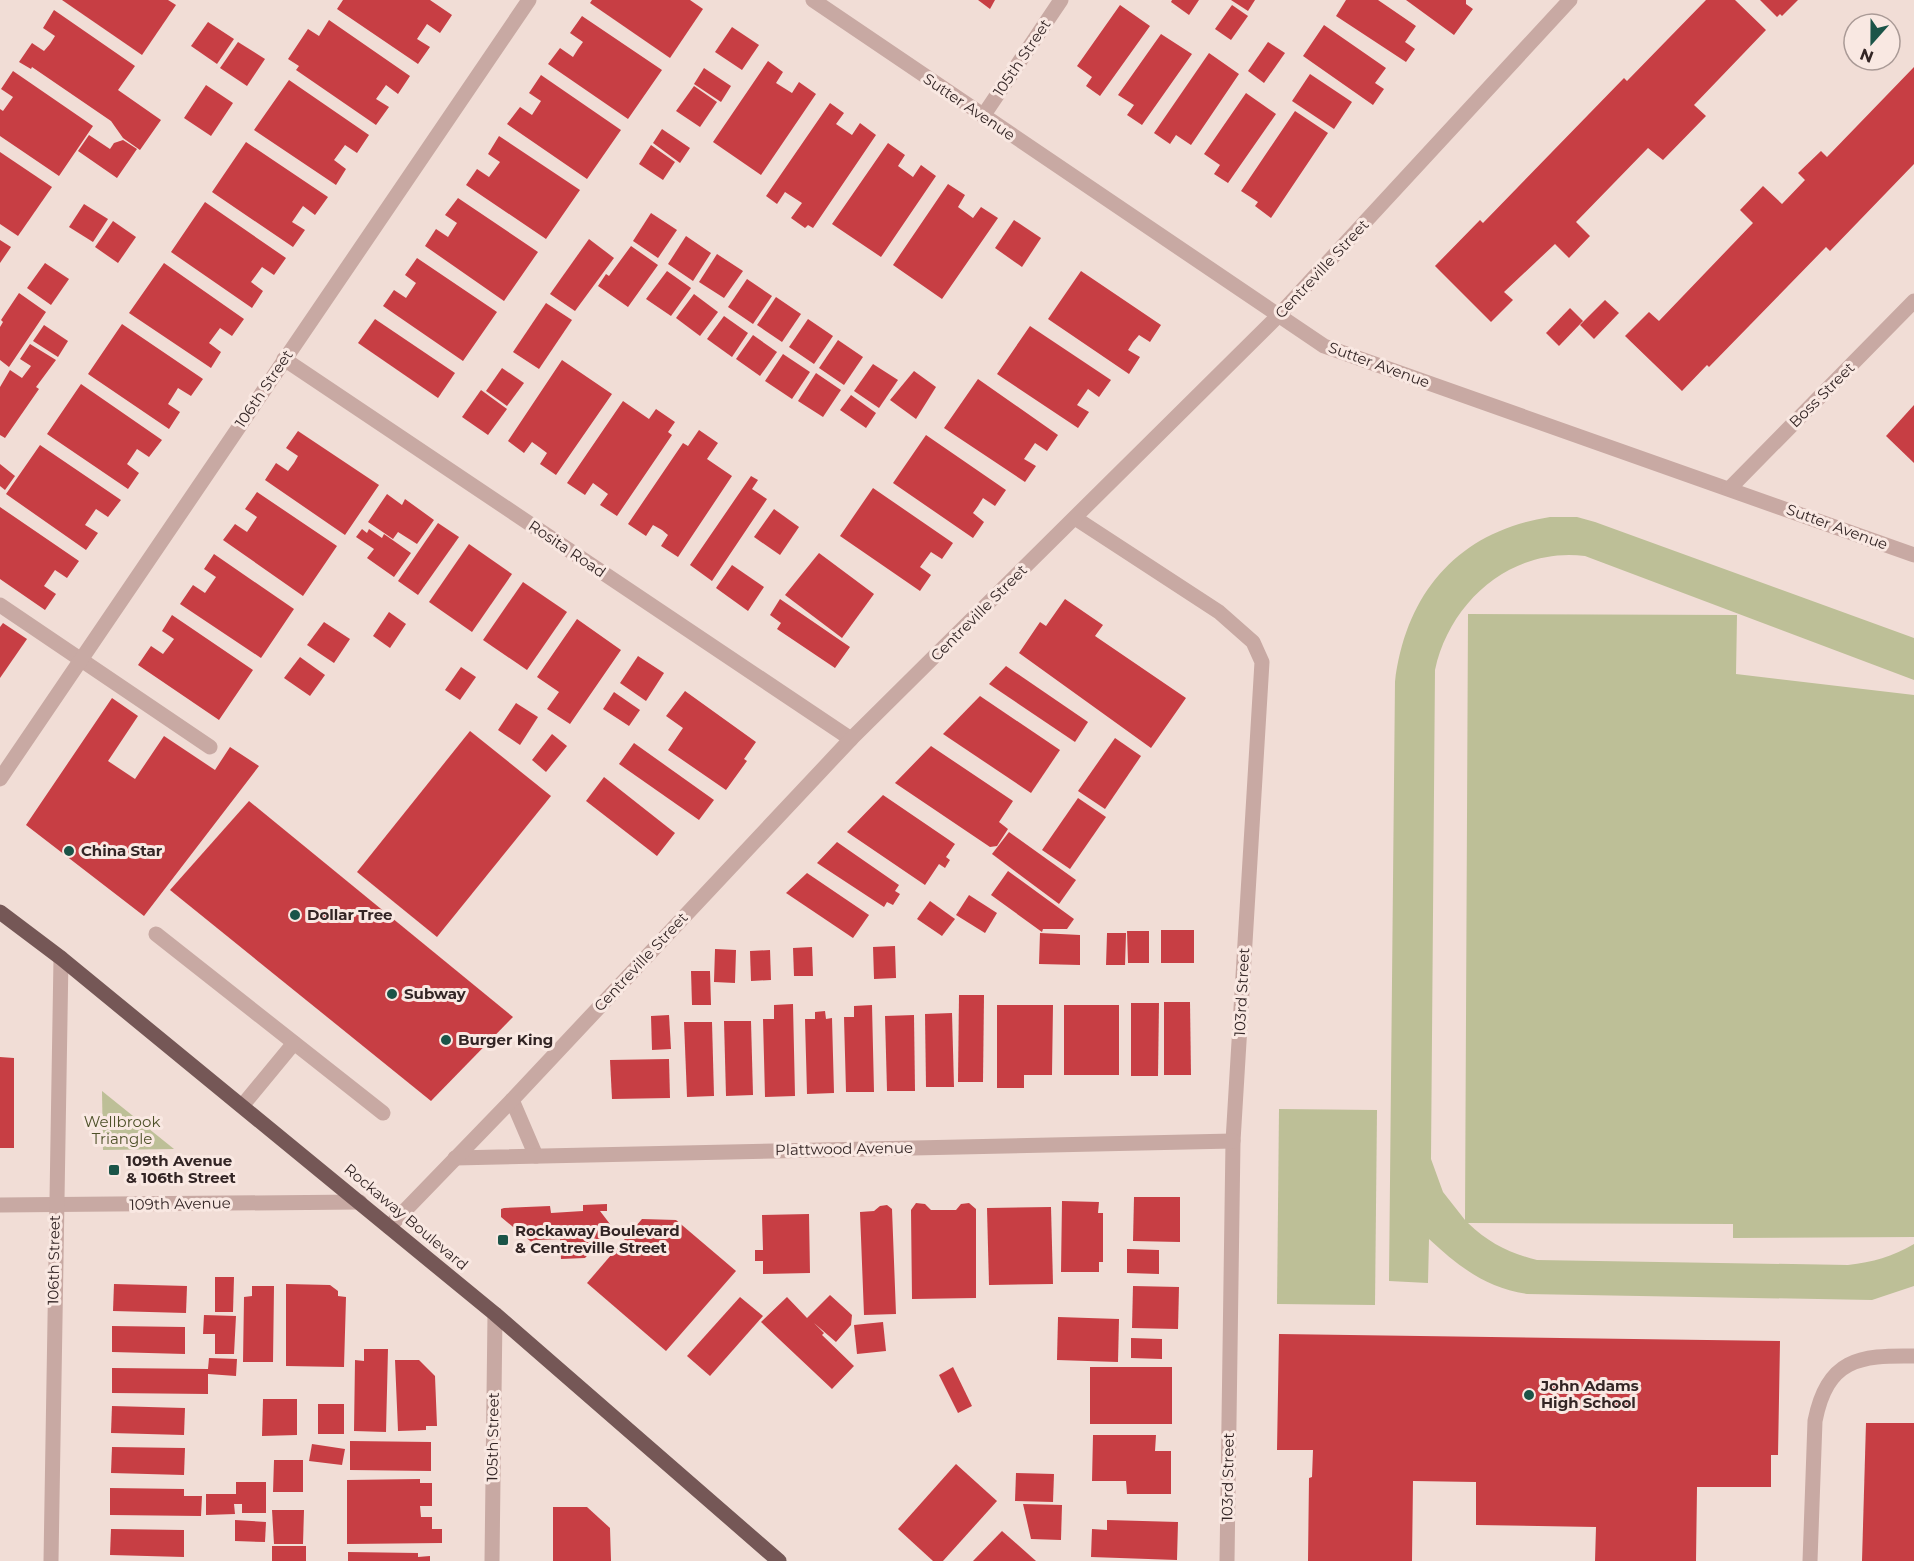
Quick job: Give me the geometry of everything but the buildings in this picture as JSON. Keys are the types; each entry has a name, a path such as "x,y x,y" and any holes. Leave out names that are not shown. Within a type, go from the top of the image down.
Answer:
{"main road":[{"name":"Rockaway Boulevard","path":"0,912 61,958 495,1314 779,1561"}],"street":[{"name":"106th Street","path":"0,779 529,0"},
{"name":"Sutter Avenue","path":"813,0 1324,346 1914,555"},
{"name":"105th Street","path":"983,116 1061,0"},
{"name":"Centreville Street","path":"389,1227 512,1100 851,739 1280,315 1570,0"},
{"name":"Boss Street","path":"1729,489 1914,301"},
{"name":"Rosita Road","path":"284,359 851,739"},
{"name":"103rd Street","path":"1075,518 1218,612 1253,642 1262,662 1233,1141 1227,1561"},
{"path":"0,605 210,747"},
{"path":"156,933 383,1113"},
{"name":"106th Street","path":"51,1561 55,1205 61,1052 61,958"},
{"path":"242,1106 294,1042"},
{"path":"512,1100 536,1156"},
{"name":"Plattwood Avenue","path":"455,1158 1233,1141"},
{"name":"109th Avenue","path":"0,1204 360,1202"},
{"name":"105th Street","path":"492,1561 495,1314"},
{"path":"1810,1561 1815,1421 1819,1399 1835,1376 1855,1360 1873,1356 1914,1356"}],"green space":[{"path":"1550,517 1577,517 1595,522 1914,638 1914,680 1585,556 1558,555 1533,560 1509,570 1488,584 1470,601 1454,622 1435,670 1431,1159 1443,1192 1465,1220 1468,614 1737,615 1736,674 1914,695 1914,1237 1733,1238 1733,1224 1468,1223 1500,1246 1537,1260 1848,1265 1882,1258 1914,1244 1914,1286 1872,1300 1527,1294 1498,1287 1486,1281 1462,1267 1429,1239 1428,1283 1389,1281 1395,682 1401,650 1411,620 1425,594 1442,571 1464,552 1489,536 1518,524"},
{"name":"Wellbrook Triangle","path":"102,1091 174,1149 103,1150"},
{"path":"1279,1109 1377,1110 1375,1305 1277,1304"}],"place":[{"name":"China Star","path":"69,851"},
{"name":"Dollar Tree","path":"295,915"},
{"name":"Subway","path":"392,994"},
{"name":"Burger King","path":"446,1040"},
{"name":"109th Avenue & 106th Street","path":"114,1170"},
{"name":"Rockaway Boulevard & Centreville Street","path":"503,1240"},
{"name":"John Adams High School","path":"1529,1395"}]}
